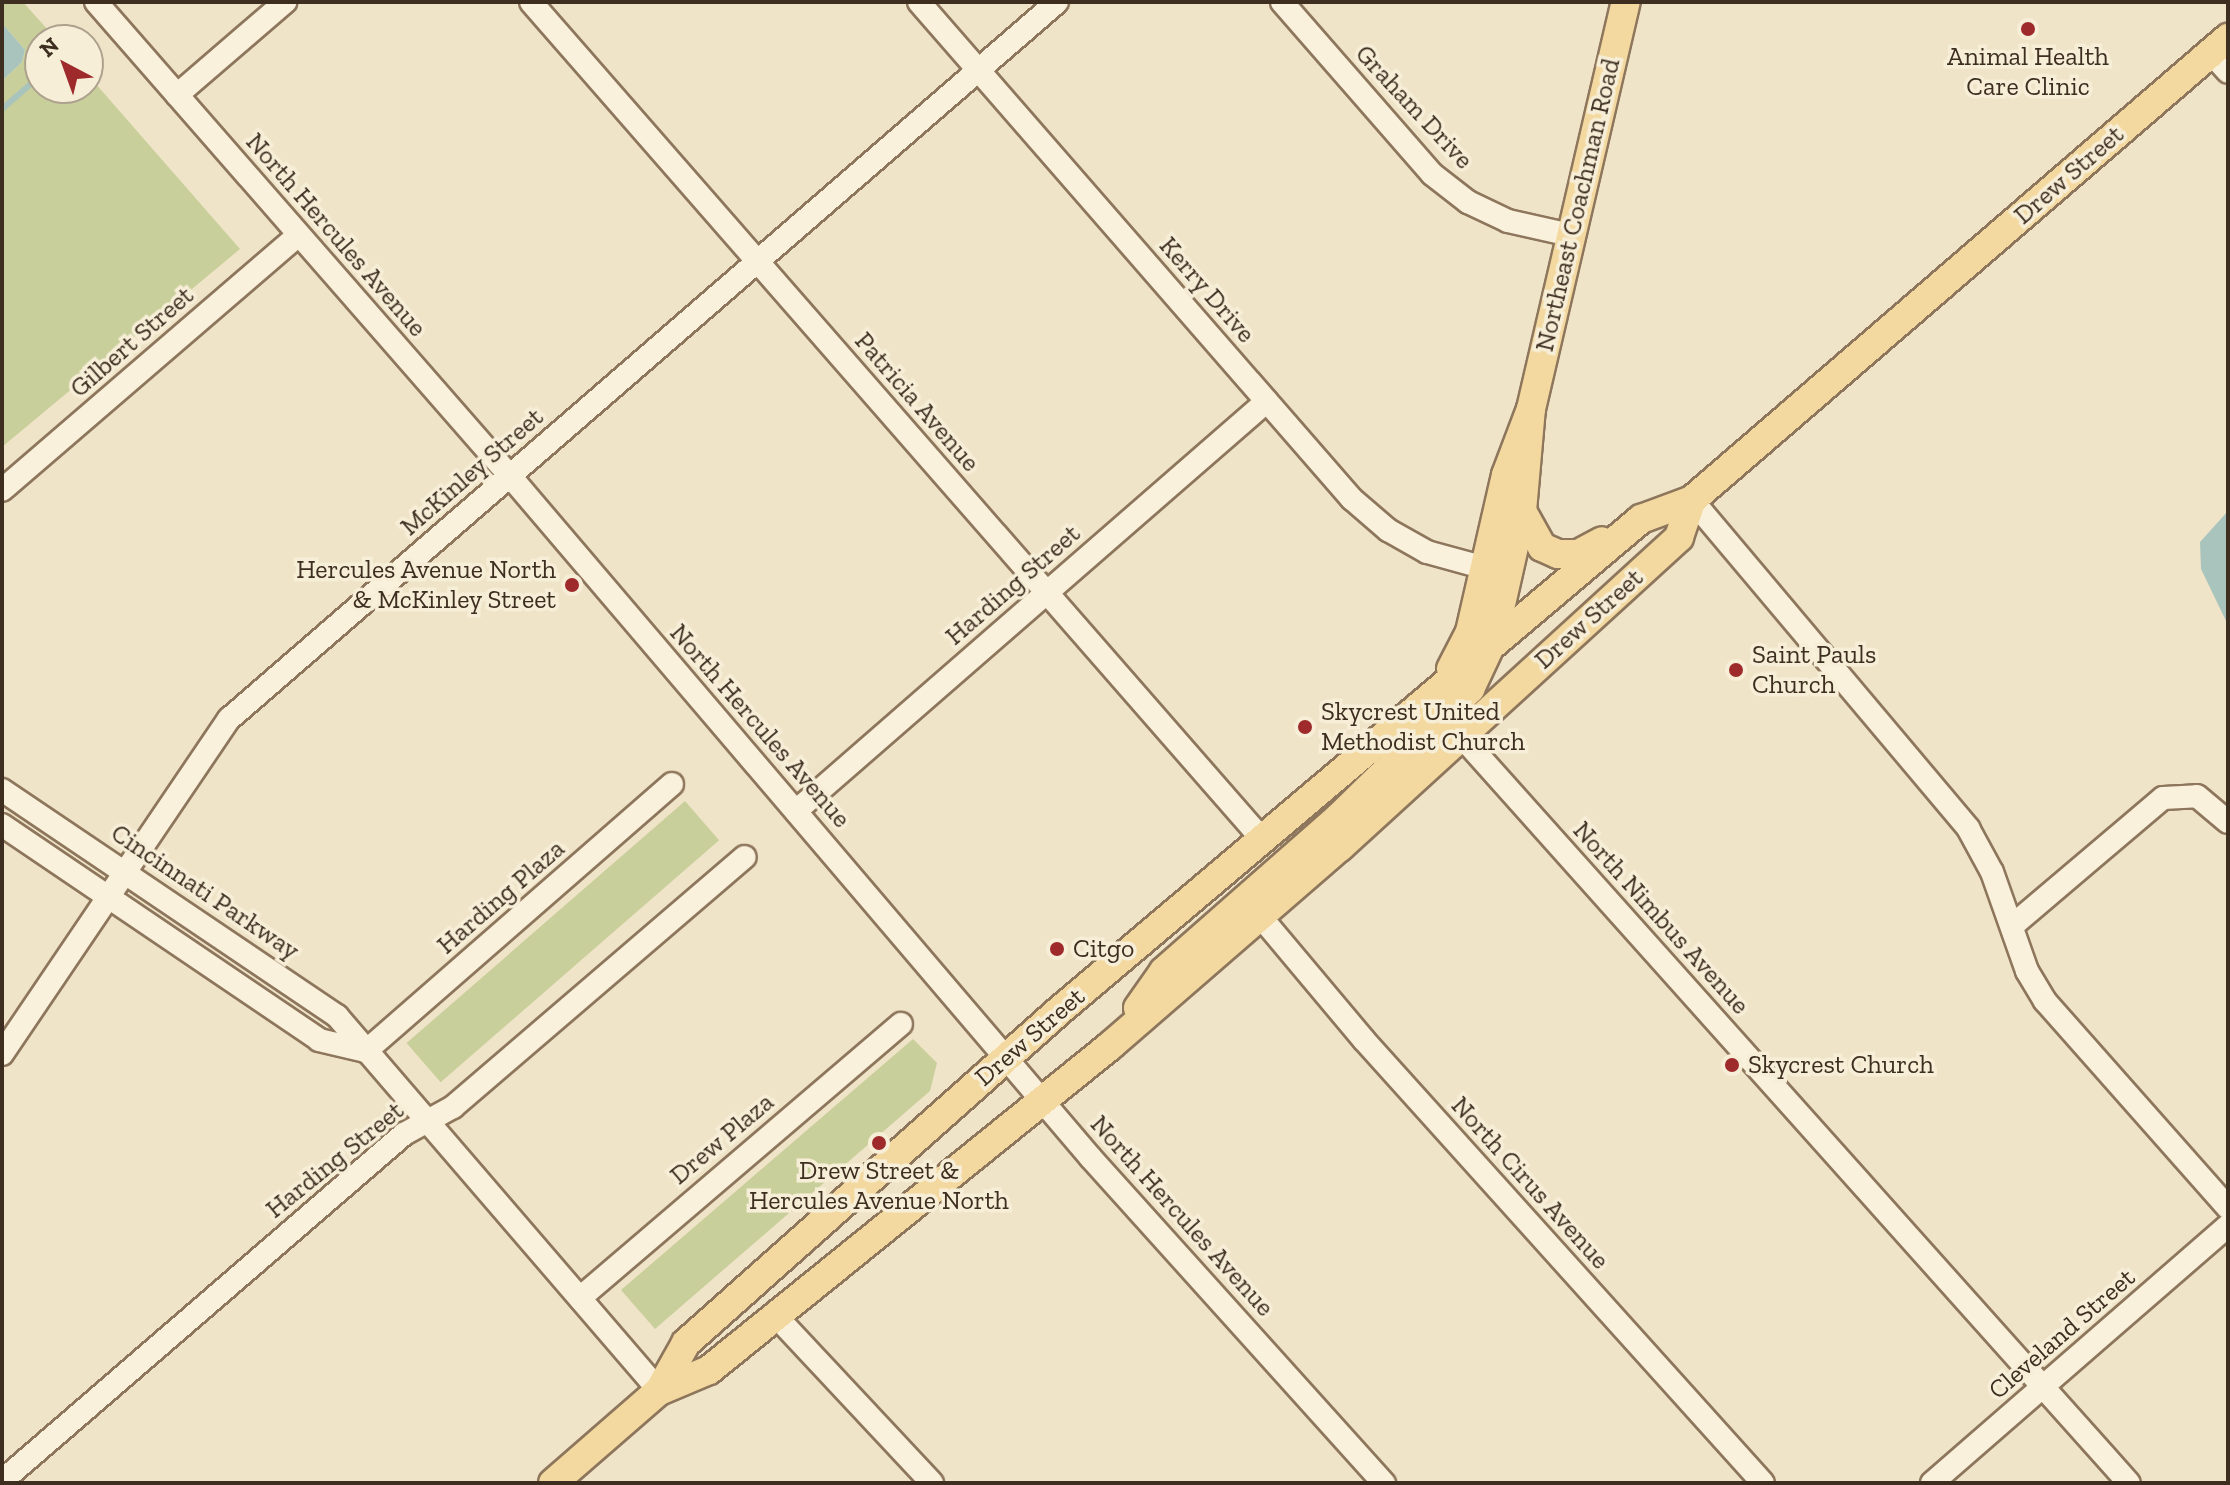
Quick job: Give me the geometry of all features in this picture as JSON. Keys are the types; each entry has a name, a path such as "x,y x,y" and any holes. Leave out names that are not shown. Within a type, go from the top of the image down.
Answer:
{"main road":[{"name":"Northeast Coachman Road","path":"1493,640 1522,511 1531,409 1626,2"},
{"name":"Drew Street","path":"659,1391 686,1343 1005,1058 1358,755 1641,519 1692,500 2222,54"},
{"name":"Northeast Coachman Road","path":"1446,680 1470,632 1506,475 1531,409"},
{"name":"Drew Street","path":"1257,904 1461,736 1679,537 1692,500"},
{"path":"1522,511 1542,547 1558,554 1578,554 1641,519"},
{"name":"Drew Street","path":"553,1483 659,1391 709,1370 774,1314 1110,1046 1449,714 1470,689 1493,640"},
{"path":"1257,904 1261,865 1324,805 1358,755"}],"street":[{"name":"North Hercules Avenue","path":"96,2 510,476 1042,1101 1384,1483"},
{"path":"177,95 285,2"},
{"name":"Patricia Avenue","path":"531,2 1261,838"},
{"name":"Kerry Drive","path":"919,2 1352,499 1388,530 1427,552 1485,568"},
{"name":"McKinley Street","path":"2,1054 229,719 1057,2"},
{"name":"Graham Drive","path":"1282,2 1432,174 1468,202 1508,221 1570,235"},
{"name":"Gilbert Street","path":"2,490 298,235"},
{"name":"Harding Street","path":"796,811 1267,401"},
{"path":"1692,500 1968,828 1992,872 2027,971 2045,1001 2228,1208"},
{"name":"North Nimbus Avenue","path":"1461,736 2129,1483"},
{"name":"Harding Plaza","path":"366,1051 672,784"},
{"name":"Cincinnati Parkway","path":"2,790 128,872 337,1016 659,1391"},
{"path":"2012,926 2163,798 2197,796 2228,822"},
{"path":"2,825 319,1040 366,1051"},
{"name":"Harding Street","path":"2,1481 404,1134 453,1107 745,857"},
{"name":"North Cirus Avenue","path":"1257,904 1374,1052 1763,1483"},
{"name":"Drew Plaza","path":"580,1298 901,1024"},
{"name":"Cleveland Street","path":"1932,1483 2228,1226"},
{"path":"774,1314 932,1483"}],"green space":[{"path":"2,2 23,2 43,24 24,24 24,49 2,23"},
{"path":"24,54 24,104 104,104 104,93 240,249 2,447 2,81 22,62"},
{"path":"685,801 719,840 441,1082 407,1043"},
{"path":"913,1039 937,1063 930,1091 655,1329 621,1290"}],"water":[{"path":"2,23 24,49 24,54 22,62 2,81"},
{"path":"2228,511 2228,625 2201,569 2200,542"}],"waterway":[{"path":"2,109 24,90"}],"place":[{"name":"Animal Health Care Clinic","path":"2028,29"},
{"name":"Hercules Avenue North & McKinley Street","path":"572,585"},
{"name":"Saint Pauls Church","path":"1736,670"},
{"name":"Skycrest United Methodist Church","path":"1305,727"},
{"name":"Citgo","path":"1057,949"},
{"name":"Skycrest Church","path":"1732,1065"},
{"name":"Drew Street & Hercules Avenue North","path":"879,1143"}]}
